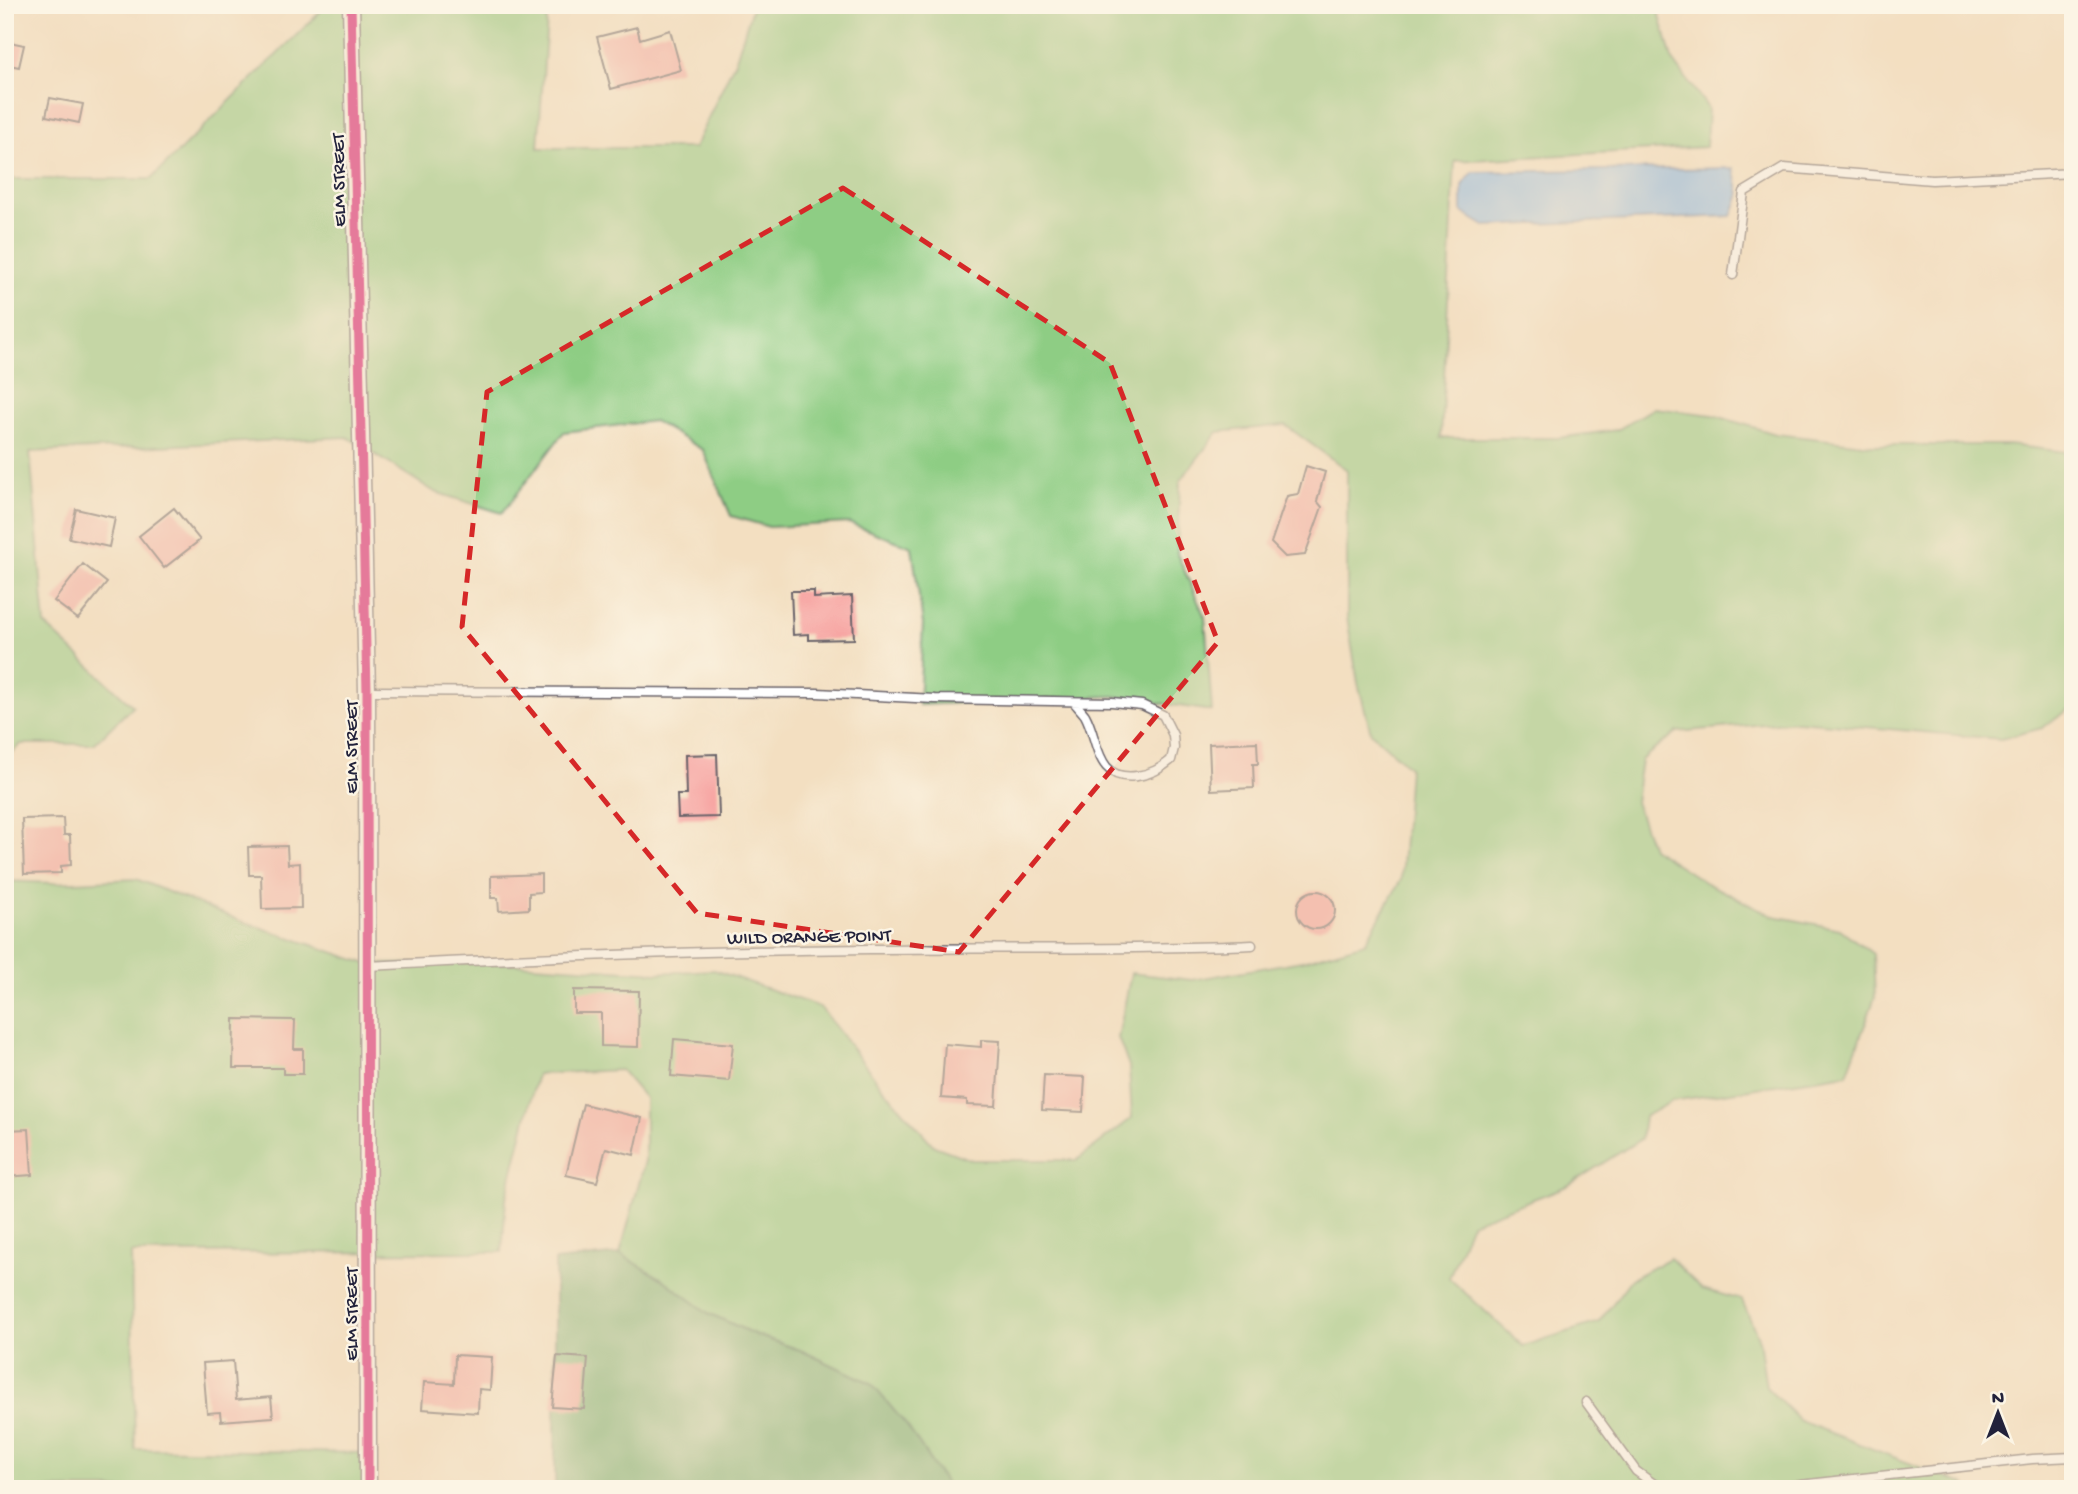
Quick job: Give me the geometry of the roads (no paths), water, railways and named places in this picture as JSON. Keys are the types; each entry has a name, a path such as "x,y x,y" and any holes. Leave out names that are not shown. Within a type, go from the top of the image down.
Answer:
{"street":[{"name":"ELM STREET","path":"351,5 367,691 368,1489"}],"lane":[{"path":"1733,275 1744,192 1784,168 1932,180 2073,173"},
{"path":"367,691 817,693 1074,702 1142,705 1163,715 1173,735 1171,760 1153,773 1133,777 1120,776 1110,771 1100,759 1085,716 1074,702"},
{"name":"WILD ORANGE POINT","path":"368,966 607,954 1252,945"},
{"path":"1586,1402 1636,1471 1666,1489"},
{"path":"1724,1489 1800,1485 2032,1459 2073,1457"}],"water":[{"path":"1734,168 1740,194 1732,216 1485,226 1462,212 1462,185 1473,172"}]}
